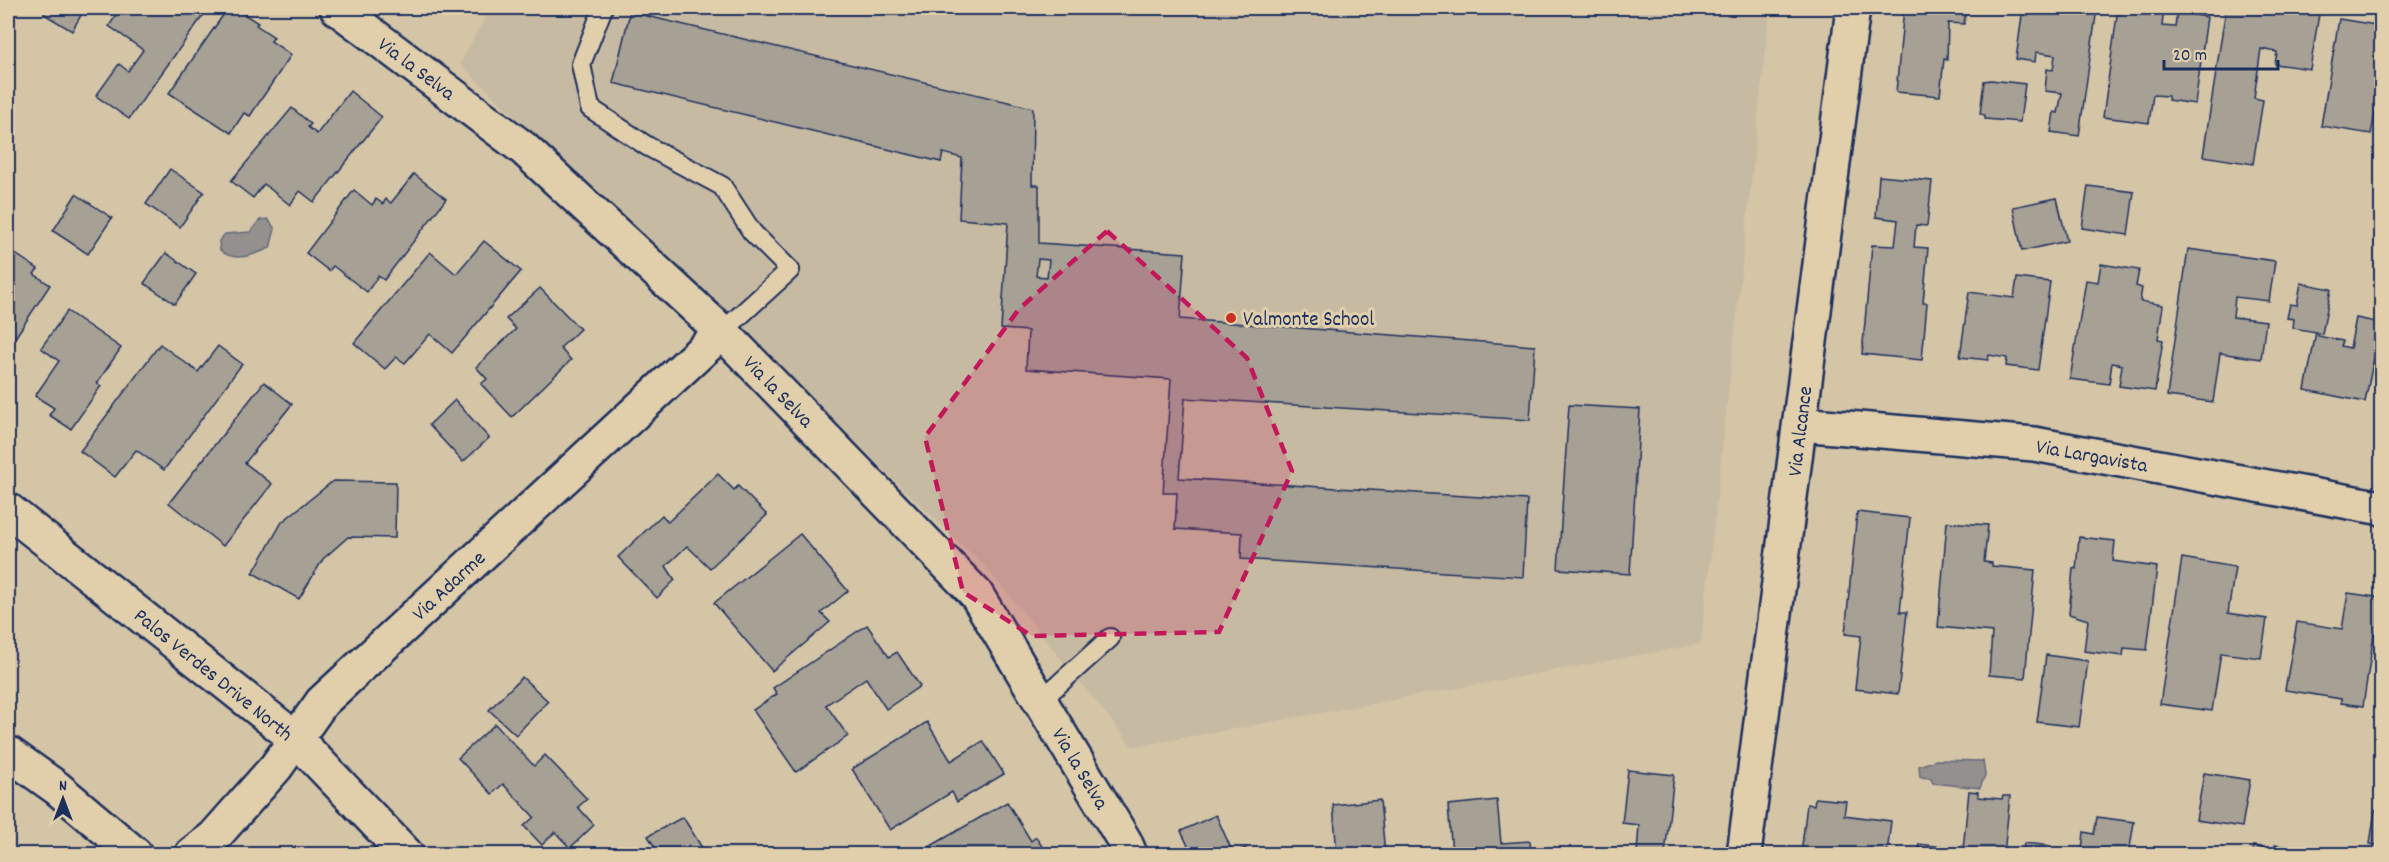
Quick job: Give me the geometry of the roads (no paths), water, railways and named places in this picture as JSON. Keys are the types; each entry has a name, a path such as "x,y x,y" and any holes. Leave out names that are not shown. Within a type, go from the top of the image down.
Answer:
{"street":[{"name":"Via la Selva","path":"337,8 523,148 722,332 976,594 1125,842 1130,855"},
{"name":"Via Alcance","path":"1744,855 1853,8"},
{"name":"Via Adarme","path":"192,855 214,837 296,739 322,702 722,332"},
{"name":"Via Largavista","path":"1800,424 2034,444 2382,508"},
{"name":"Palos Verdes Drive North","path":"8,510 296,739 406,855"},
{"path":"8,753 57,788 135,855"}],"lane":[{"path":"603,8 581,64 590,108 647,146 722,186 752,232 790,270 722,332"},
{"path":"1040,701 1110,638"}],"place":[{"name":"Valmonte School","path":"1231,318"}]}
